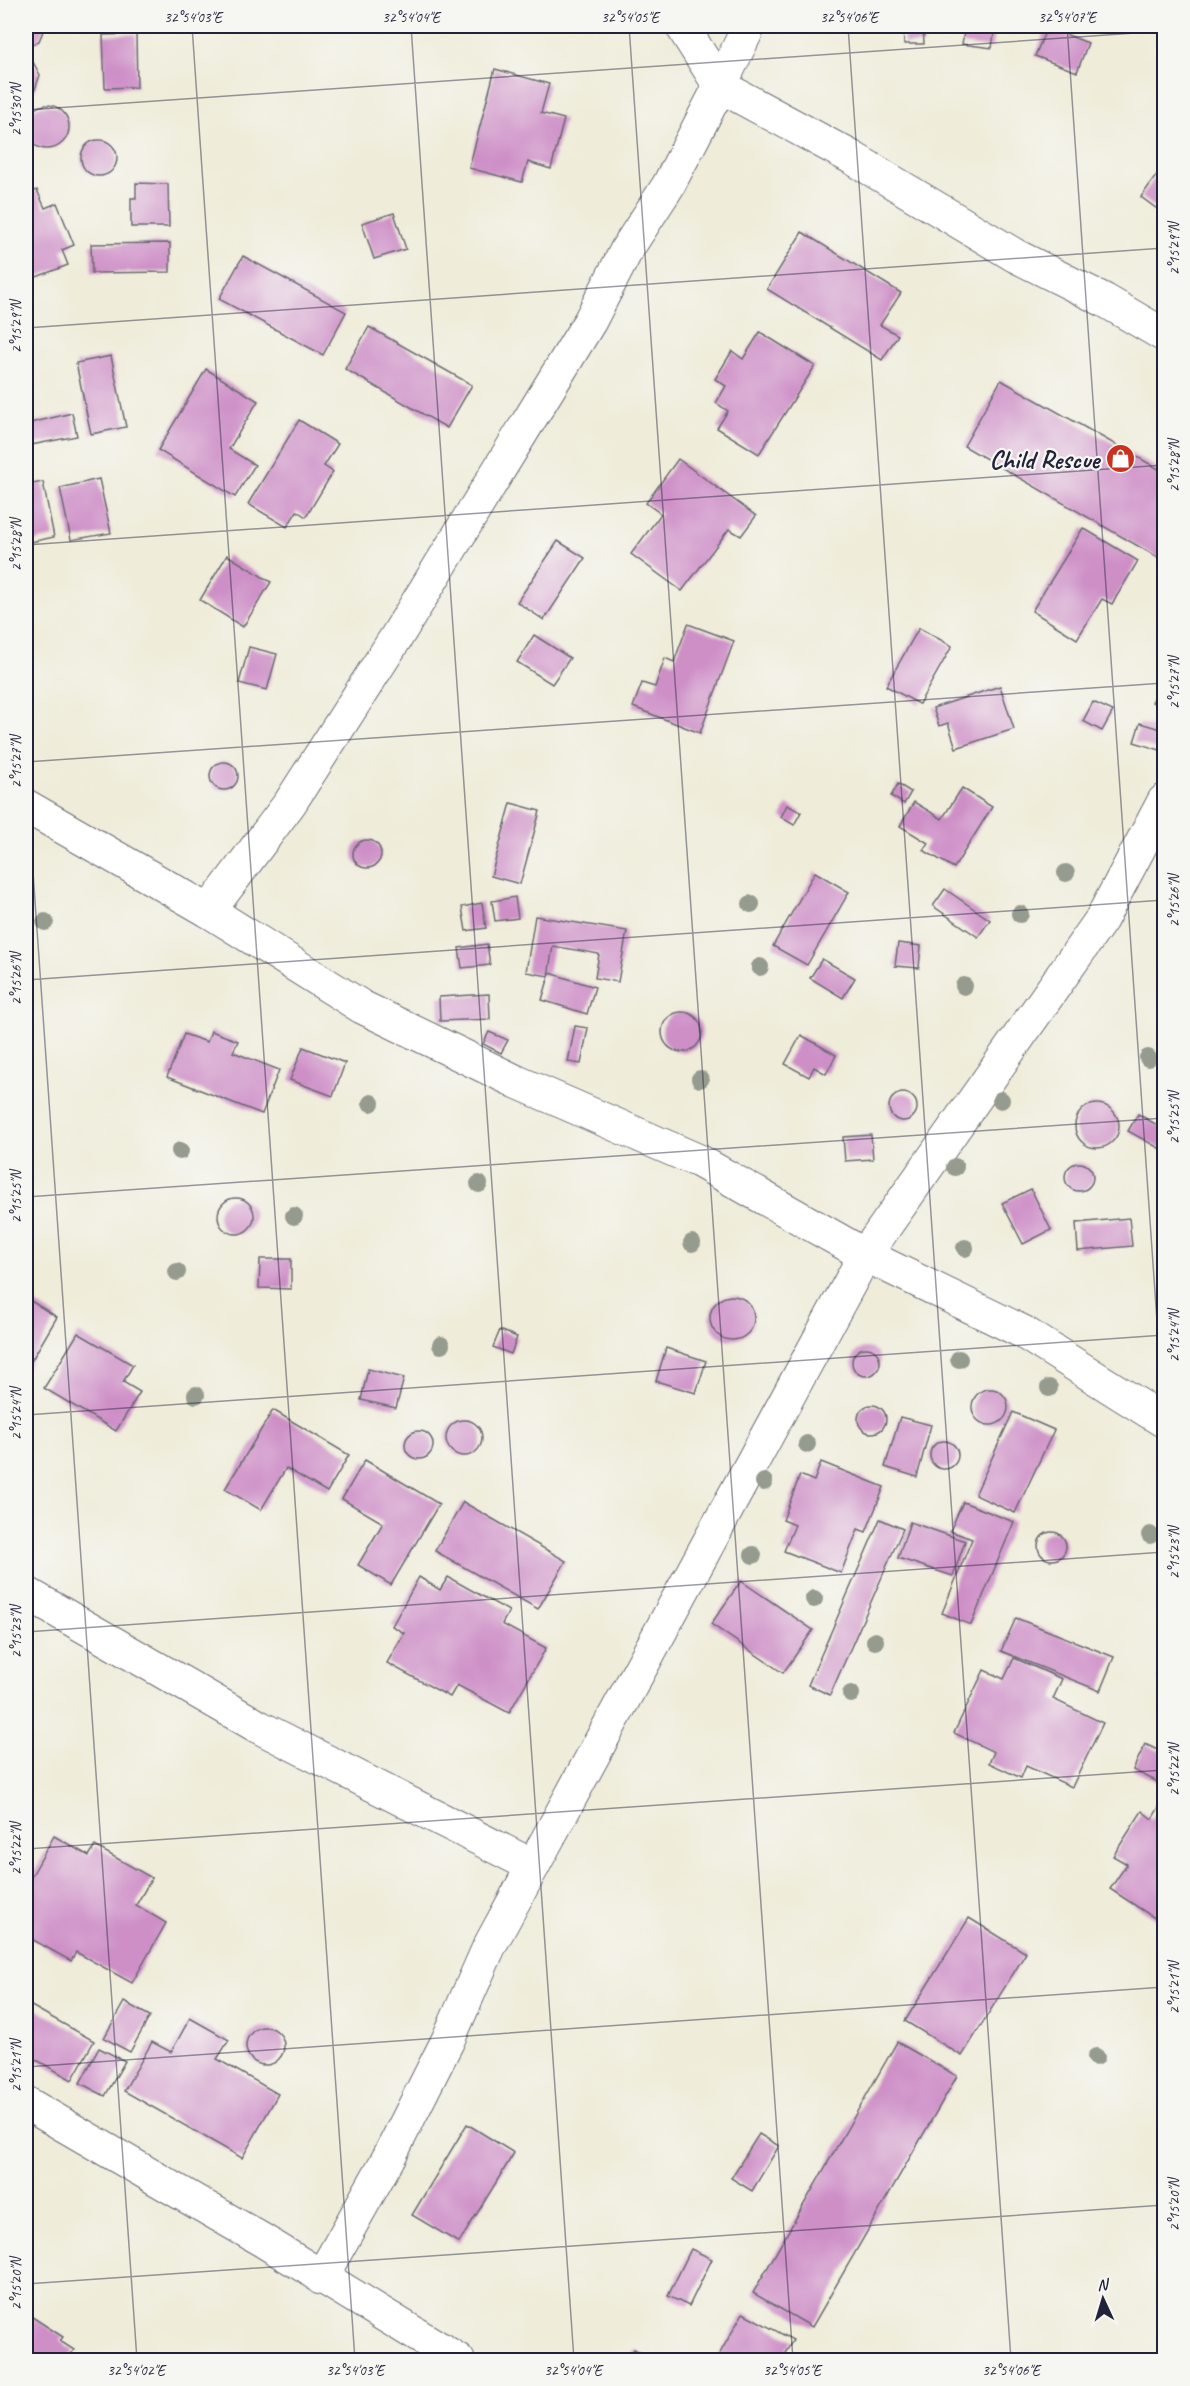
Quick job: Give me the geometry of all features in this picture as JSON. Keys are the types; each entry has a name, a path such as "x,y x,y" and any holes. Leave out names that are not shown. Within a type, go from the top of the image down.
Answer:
{"street":[{"path":"682,26 720,86 851,157 1016,256 1104,300 1164,335"},
{"path":"209,911 290,803 403,626 590,321 627,249 668,186 749,26"},
{"path":"321,2278 389,2157 448,2040 489,1947 865,1255 1101,920 1164,801"},
{"path":"26,806 209,911 362,1007 517,1082 699,1161 865,1255 1023,1332 1164,1421"},
{"path":"26,1593 259,1727 533,1866"},
{"path":"26,2103 251,2234 458,2361"}],"building":[{"path":"26,26 42,26 44,29 39,41 28,47 26,46"},
{"path":"849,26 889,26 889,27 849,29"},
{"path":"903,26 923,26 924,44 904,44"},
{"path":"965,26 995,26 992,48 962,44"},
{"path":"1047,27 1088,43 1077,72 1035,56"},
{"path":"136,34 137,87 105,88 103,35"},
{"path":"26,58 32,60 40,75 34,92 26,96"},
{"path":"495,69 549,84 541,113 564,119 551,169 528,162 522,182 469,168"},
{"path":"47,105 62,112 69,127 62,142 47,149 32,142 25,127 32,112"},
{"path":"99,140 112,145 117,158 112,171 99,176 86,171 81,158 86,145"},
{"path":"1164,167 1164,214 1141,197"},
{"path":"136,183 168,184 169,227 131,227 131,198 136,198"},
{"path":"37,190 45,208 57,203 74,245 62,250 68,265 26,281 26,194"},
{"path":"394,213 406,249 374,259 362,223"},
{"path":"802,232 901,293 880,325 898,335 882,360 767,289"},
{"path":"170,243 170,272 92,273 91,244"},
{"path":"243,256 346,312 323,355 219,299"},
{"path":"369,327 472,385 447,428 345,369"},
{"path":"760,332 815,366 759,454 717,428 728,411 716,403 726,386 715,379 732,351 743,359"},
{"path":"111,356 126,427 91,434 76,363"},
{"path":"206,369 258,401 229,449 255,465 235,497 158,450"},
{"path":"1001,380 1164,472 1164,561 964,446"},
{"path":"72,413 77,436 26,446 26,424"},
{"path":"299,420 338,444 324,466 333,472 306,517 297,511 287,527 248,504"},
{"path":"678,459 756,516 741,536 729,529 682,591 631,554 661,514 646,503"},
{"path":"99,479 111,533 71,540 60,488"},
{"path":"43,482 54,537 26,543 26,485"},
{"path":"1083,528 1138,561 1112,604 1102,599 1077,639 1032,611"},
{"path":"558,541 585,558 544,620 517,602"},
{"path":"227,555 271,582 243,627 200,600"},
{"path":"688,624 734,641 700,733 633,707 642,683 655,687 665,658 674,662"},
{"path":"919,628 952,646 919,704 886,686"},
{"path":"534,635 570,658 552,684 517,662"},
{"path":"249,647 277,654 267,690 239,683"},
{"path":"1000,686 1014,729 956,748 948,723 939,726 933,708"},
{"path":"1160,688 1164,690 1164,709 1152,702"},
{"path":"1093,702 1113,711 1102,731 1083,721"},
{"path":"1140,723 1164,730 1160,750 1134,742"},
{"path":"224,762 234,766 238,776 234,786 224,790 214,786 210,776 214,766"},
{"path":"898,784 911,792 904,804 891,796"},
{"path":"962,788 992,807 954,868 923,850 928,843 900,826 914,802 942,819"},
{"path":"511,803 540,811 520,884 491,876"},
{"path":"787,805 801,812 794,825 781,817"},
{"path":"367,840 377,844 381,854 377,864 367,868 357,864 353,854 357,844"},
{"path":"815,872 849,892 807,965 773,946"},
{"path":"945,889 990,920 978,937 933,906"},
{"path":"515,897 518,918 495,921 492,901"},
{"path":"482,903 486,928 466,931 462,907"},
{"path":"535,916 627,931 618,982 595,978 599,954 553,946 548,976 526,972"},
{"path":"898,943 921,946 919,968 895,966"},
{"path":"487,944 490,965 462,968 459,948"},
{"path":"822,959 855,978 843,998 810,978"},
{"path":"550,973 595,987 587,1014 542,1000"},
{"path":"489,994 490,1019 440,1021 439,997"},
{"path":"682,1012 690,1013 696,1018 701,1024 701,1040 696,1046 690,1051 682,1052 674,1051 668,1046 663,1040 662,1032 663,1024 668,1018 674,1013"},
{"path":"575,1026 588,1028 581,1064 568,1062"},
{"path":"211,1031 238,1041 233,1052 279,1070 262,1114 167,1077 184,1034 207,1042"},
{"path":"489,1032 508,1040 501,1053 483,1044"},
{"path":"801,1035 836,1055 826,1074 814,1067 809,1077 785,1064"},
{"path":"303,1047 345,1063 333,1096 290,1080"},
{"path":"903,1093 913,1097 917,1107 913,1117 903,1121 893,1117 889,1107 893,1097"},
{"path":"1097,1104 1106,1105 1113,1110 1118,1117 1118,1135 1113,1142 1106,1147 1097,1148 1088,1147 1081,1142 1076,1135 1075,1126 1076,1117 1081,1110 1088,1105"},
{"path":"1138,1114 1164,1129 1164,1151 1128,1131"},
{"path":"871,1135 873,1159 845,1161 843,1137"},
{"path":"1079,1163 1089,1167 1093,1177 1089,1187 1079,1191 1069,1187 1065,1177 1069,1167"},
{"path":"1031,1189 1051,1230 1023,1244 1002,1203"},
{"path":"236,1198 249,1203 254,1216 249,1229 236,1234 223,1229 218,1216 223,1203"},
{"path":"1129,1218 1132,1246 1078,1251 1076,1223"},
{"path":"260,1259 291,1259 291,1289 259,1288"},
{"path":"732,1296 747,1303 754,1318 747,1333 732,1340 717,1333 710,1318 717,1303"},
{"path":"26,1298 57,1317 26,1370"},
{"path":"500,1330 517,1337 511,1354 493,1347"},
{"path":"78,1333 133,1365 123,1382 140,1392 116,1431 44,1388"},
{"path":"666,1348 706,1361 696,1393 656,1381"},
{"path":"866,1348 876,1352 880,1362 876,1372 866,1376 856,1372 852,1362 856,1352"},
{"path":"368,1369 404,1378 396,1408 361,1400"},
{"path":"990,1389 1003,1394 1008,1407 1003,1420 990,1425 977,1420 972,1407 977,1394"},
{"path":"872,1405 882,1409 886,1419 882,1429 872,1433 862,1429 858,1419 862,1409"},
{"path":"273,1410 349,1455 327,1492 286,1468 261,1510 225,1489"},
{"path":"1013,1412 1054,1430 1015,1513 975,1495"},
{"path":"900,1417 931,1425 917,1477 885,1467"},
{"path":"464,1420 477,1425 482,1438 477,1451 464,1456 451,1451 446,1438 451,1425"},
{"path":"419,1431 429,1435 433,1445 429,1455 419,1459 409,1455 405,1445 409,1435"},
{"path":"944,1441 954,1445 958,1455 954,1465 944,1469 934,1465 930,1455 934,1445"},
{"path":"365,1460 439,1504 391,1585 358,1565 383,1523 342,1499"},
{"path":"821,1462 884,1487 866,1532 858,1529 841,1573 784,1551 795,1525 783,1520 800,1475 814,1481"},
{"path":"463,1502 566,1561 538,1609 435,1551"},
{"path":"963,1502 1014,1522 971,1625 942,1613 972,1539 950,1531"},
{"path":"880,1519 903,1529 830,1695 808,1685"},
{"path":"910,1522 965,1541 953,1576 898,1558"},
{"path":"1052,1532 1062,1536 1066,1546 1062,1556 1052,1560 1042,1556 1038,1546 1042,1536"},
{"path":"419,1577 440,1590 448,1577 509,1611 502,1624 546,1648 509,1713 457,1685 450,1697 387,1663 404,1633 392,1626"},
{"path":"741,1581 813,1630 783,1673 711,1624"},
{"path":"1016,1618 1114,1657 1100,1691 1001,1651"},
{"path":"1014,1658 1062,1679 1053,1699 1103,1723 1072,1787 1026,1766 1021,1778 989,1763 994,1752 954,1733 984,1670 1004,1679"},
{"path":"1164,1662 1164,1681 1158,1679"},
{"path":"1145,1744 1164,1753 1164,1785 1133,1770"},
{"path":"1164,1799 1164,1907 1156,1919 1110,1889 1127,1864 1113,1856 1142,1811 1152,1819"},
{"path":"54,1836 89,1856 95,1846 152,1878 136,1905 166,1923 132,1983 76,1952 71,1961 26,1936 26,1886"},
{"path":"969,1918 1026,1953 962,2056 905,2021"},
{"path":"124,2002 150,2016 130,2052 104,2038"},
{"path":"26,2003 94,2041 72,2080 26,2054"},
{"path":"190,2018 229,2040 217,2059 278,2094 242,2158 124,2091 152,2042 171,2052"},
{"path":"265,2027 279,2032 284,2046 279,2060 265,2065 251,2060 246,2046 251,2032"},
{"path":"897,2042 957,2076 812,2327 753,2293"},
{"path":"99,2048 125,2061 105,2096 80,2083"},
{"path":"467,2124 514,2153 459,2243 412,2215"},
{"path":"759,2134 779,2146 752,2191 731,2178"},
{"path":"691,2249 712,2259 689,2306 668,2296"},
{"path":"26,2313 63,2337 60,2341 74,2350 67,2360 26,2360"},
{"path":"743,2313 793,2340 781,2360 716,2360"},
{"path":"634,2349 654,2360 627,2360"}],"place":[{"name":"Child Rescue","path":"1120,459"}]}
